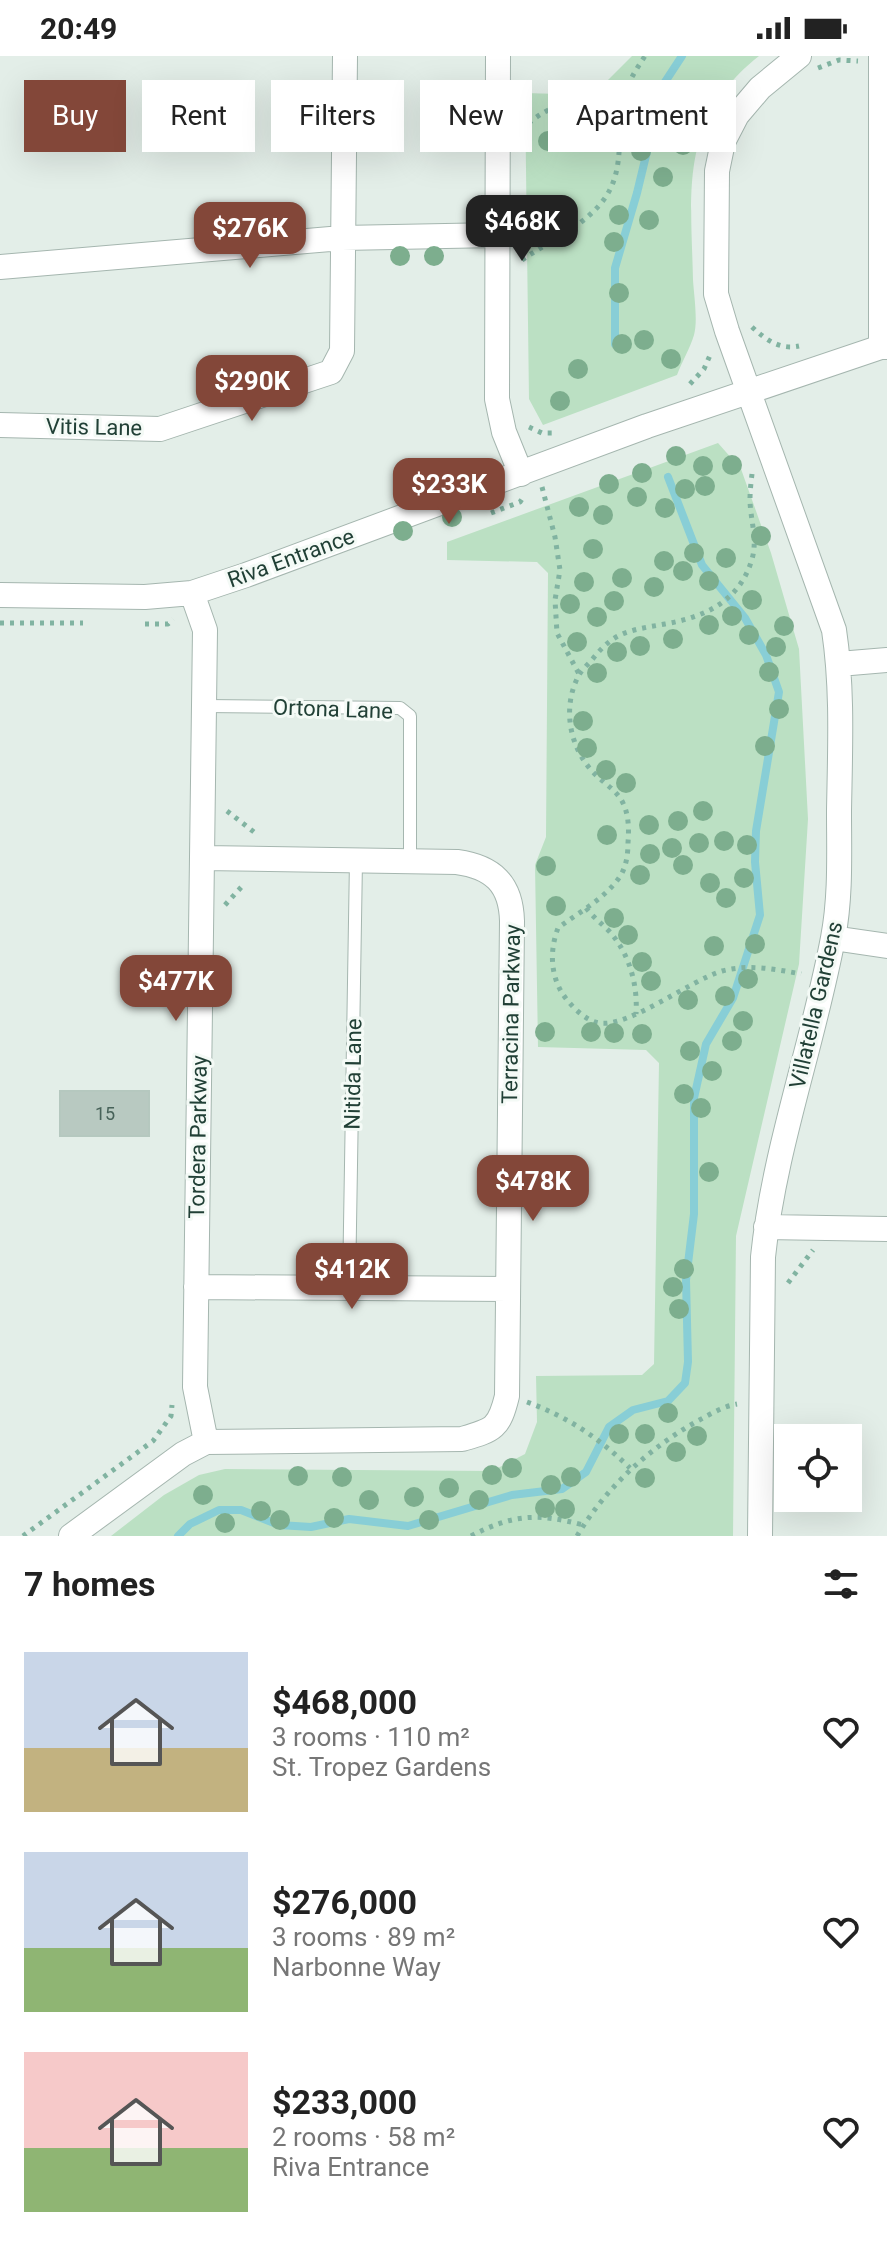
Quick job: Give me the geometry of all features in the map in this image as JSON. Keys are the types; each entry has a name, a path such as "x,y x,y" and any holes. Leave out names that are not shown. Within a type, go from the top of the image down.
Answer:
{"street":[{"name":"Vitis Lane","path":"0,425 160,429 331,372 342,351 345,56"},
{"path":"498,56 497,399 504,432 529,471"},
{"path":"881,59 884,347"},
{"name":"Villatella Gardens","path":"760,1536 763,1257 777,1172 833,938 838,895 841,704 834,630 716,294 717,171 723,142 737,115 760,88 805,63"},
{"path":"0,267 342,238 497,235"},
{"name":"Riva Entrance","path":"0,595 145,597 192,593 647,426 884,347"},
{"name":"Tordera Parkway","path":"192,593 205,630 195,1387 206,1442"},
{"path":"839,664 887,660"},
{"name":"Terracina Parkway","path":"71,1536 183,1454 206,1442 462,1439 486,1432 502,1417 507,1396 512,907 506,892 498,879 486,869 457,862 203,858"},
{"path":"833,938 887,946"},
{"path":"766,1227 887,1229"},
{"path":"196,1287 508,1289"}],"lane":[{"name":"Ortona Lane","path":"205,706 400,708 410,716 410,861"},
{"name":"Nitida Lane","path":"349,1287 356,860"}],"path":[{"path":"631,80 645,56"},
{"path":"805,63 881,59"},
{"path":"496,157 514,141 522,128 548,112"},
{"path":"498,267 513,266 579,225 610,191 620,152"},
{"path":"750,326 766,340 784,347 807,344"},
{"path":"684,387 704,369 711,353 710,343"},
{"path":"525,425 542,433 563,432"},
{"path":"769,446 752,474 749,498 755,540 753,556 736,591 709,612 619,636 603,646 579,674 570,710 573,740 593,772 621,799 628,822 628,851 621,876 594,904 558,928 553,940 553,965 560,989 577,1011 600,1023 636,1014 725,970 756,967 784,970 823,982"},
{"path":"529,471 555,537 560,570 555,600 557,633 579,674"},
{"path":"586,908 615,938 627,961 636,987 636,1014"},
{"path":"788,1297 788,1281 814,1250 832,1251 834,1228"},
{"path":"507,1396 549,1411 587,1431 630,1468"},
{"path":"577,1536 595,1509 630,1468 690,1425 726,1406 762,1401"},
{"path":"471,1536 491,1525 528,1516 583,1525"}],"green space":[{"path":"632,56 759,56 733,80 608,80"},
{"path":"532,93 548,94 548,152 697,152 691,216 695,329 677,375 543,425 529,399 526,152 532,152"},
{"path":"718,443 741,469 771,553 799,649 808,819 799,964 736,1236 733,1536 111,1536 164,1495 199,1475 225,1469 492,1471 525,1454 537,1422 536,1376 642,1375 654,1364 659,1063 646,1050 538,1047 535,865 546,837 548,573 537,562 447,560 447,542"}],"building":[{"path":"60,1091 149,1091 149,1136 60,1136"}],"waterway":[{"path":"615,344 615,268 663,85 682,56"},
{"path":"178,1536 190,1524 219,1510 241,1510 279,1525 311,1527 349,1519 408,1526 512,1495 562,1489 586,1472 609,1427 633,1410 668,1401 685,1383 688,1362 686,1280 694,1214 694,1098 706,1044 733,998 760,915 755,862 756,831 779,692 766,655 745,618 702,565 668,477"}]}
